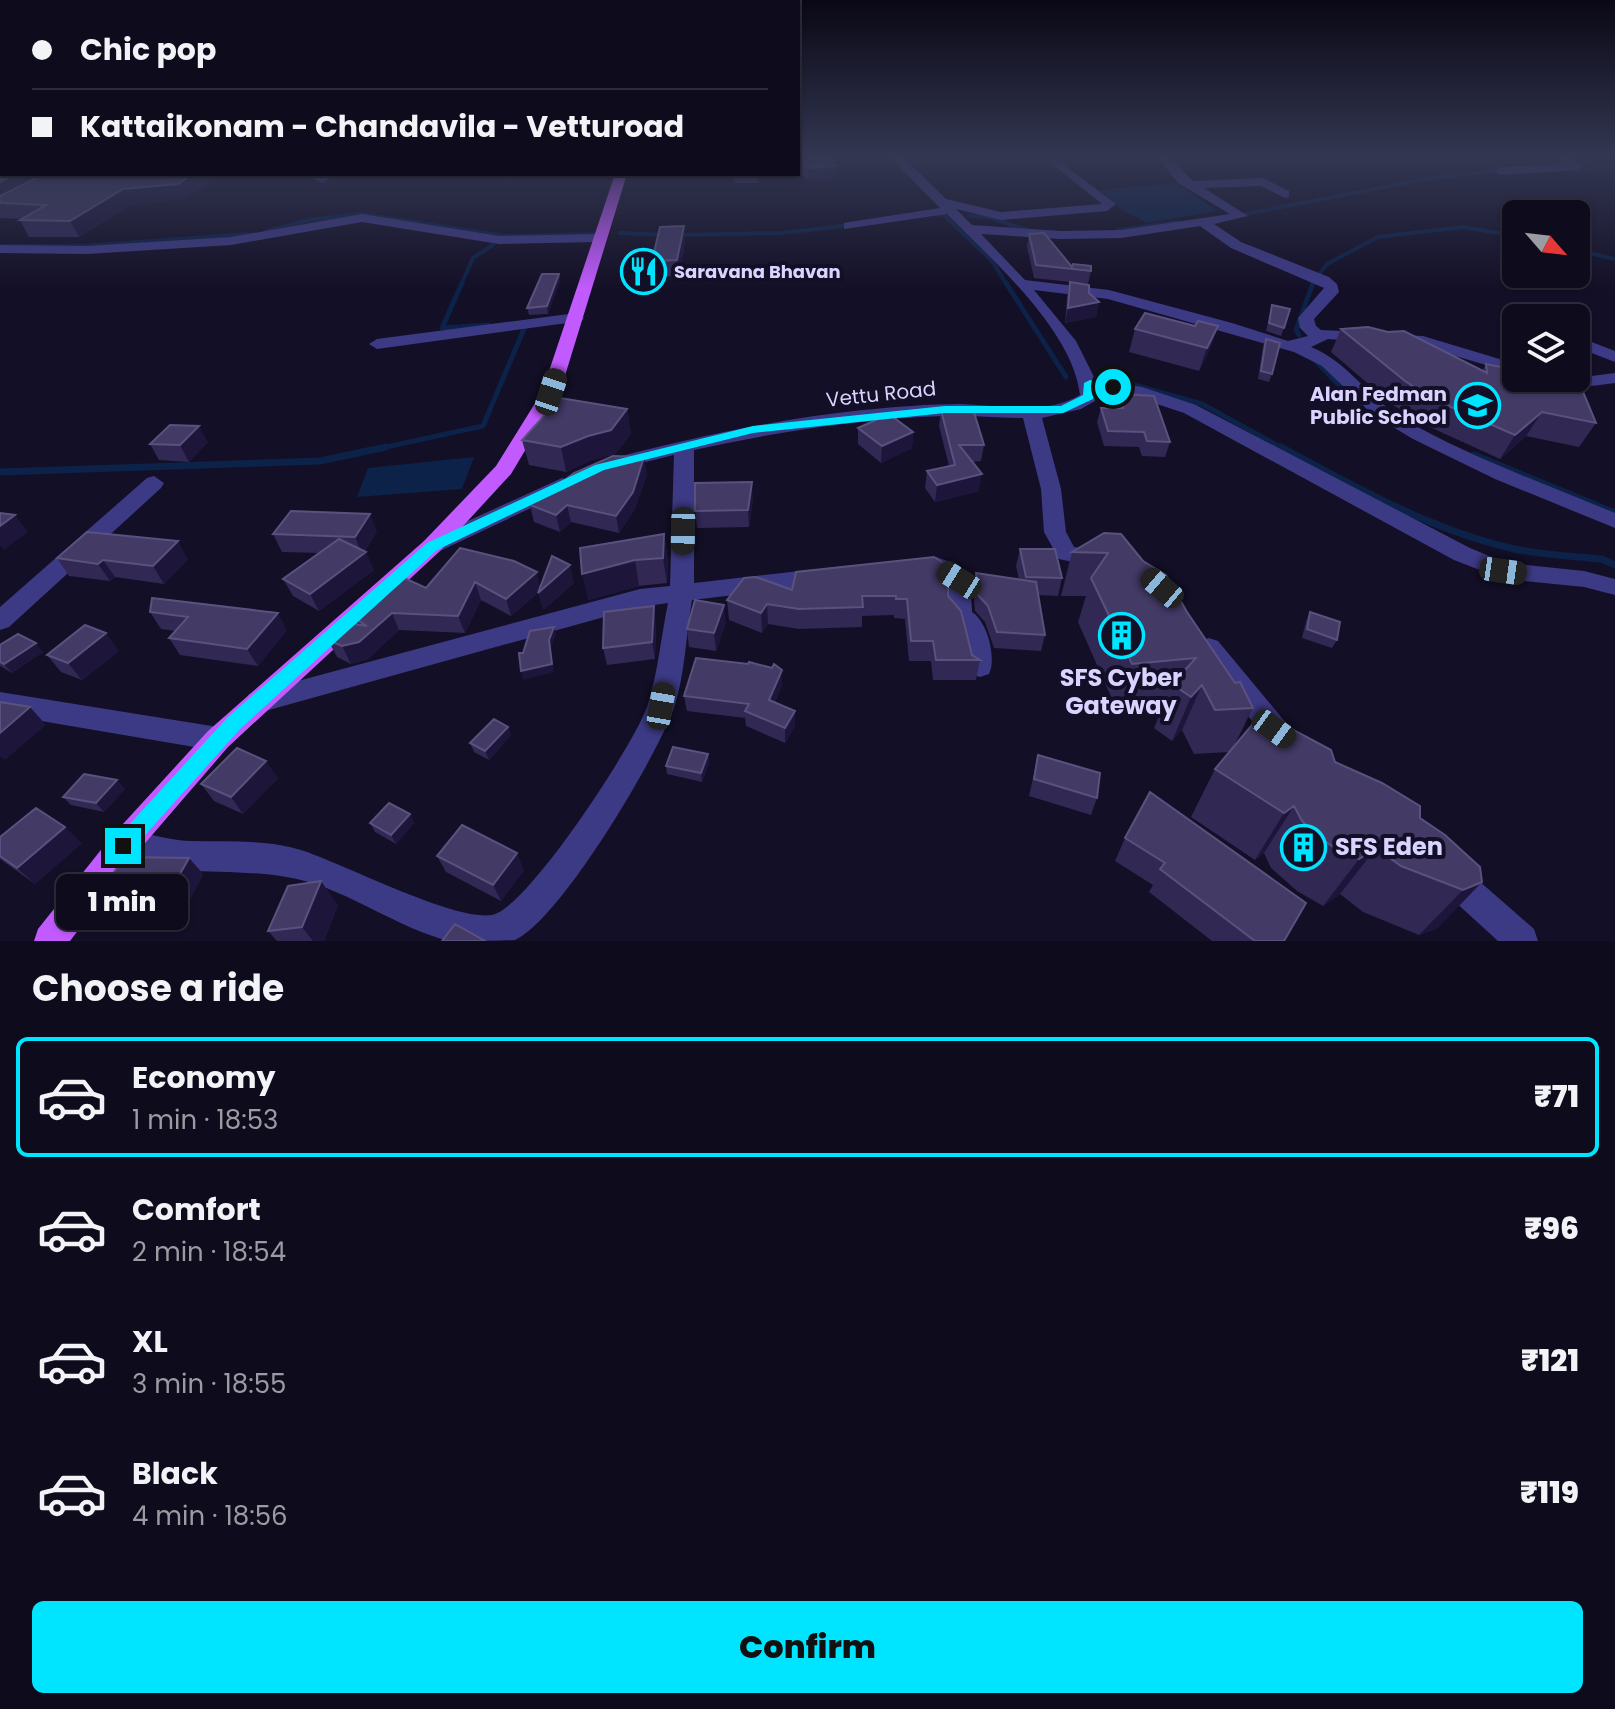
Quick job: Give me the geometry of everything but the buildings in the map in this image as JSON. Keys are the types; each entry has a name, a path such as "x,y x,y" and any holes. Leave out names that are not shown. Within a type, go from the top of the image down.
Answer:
{"main road":[{"path":"50,941 123,846 218,739 432,546 482,496 526,437 551,392 611,202"}],"street":[{"path":"941,202 971,229 1021,284 1078,359 1090,383 1136,391 1190,409 1462,554 1503,571 1584,579 1615,587"},
{"path":"849,226 945,206 1001,216 1107,207 1110,204 1107,202"},
{"path":"971,229 1061,235 1121,234 1242,216 1218,202"},
{"path":"0,249 87,250 231,241 362,218 499,240 598,238"},
{"path":"1204,223 1236,245 1324,280 1332,287 1331,292 1306,318 1308,328 1318,336"},
{"path":"1121,234 1135,250"},
{"path":"1021,284 1109,295 1297,347 1328,359 1392,419 1449,449 1615,521"},
{"path":"377,344 576,318"},
{"path":"1297,347 1318,336 1423,341 1502,365"},
{"path":"1590,347 1615,357"},
{"path":"1590,382 1615,378"},
{"name":"Vettu Road","path":"600,467 753,429 945,410 1031,412 1074,406 1089,397 1090,383"},
{"path":"1031,412 1051,489 1055,532 1067,553 1127,562"},
{"path":"123,846 184,856 251,857 301,865 463,930 497,932 525,914 577,848 631,770 661,706 682,591 684,446"},
{"path":"432,546 574,480"},
{"path":"0,621 154,483"},
{"path":"904,568 936,565 959,580 960,616 972,624 980,667"},
{"path":"257,702 640,598 841,575"},
{"path":"1190,623 1274,729 1294,744"},
{"path":"0,703 218,739"},
{"path":"1434,862 1522,941"}],"water":[{"path":"1113,202 1204,202 1217,211 1147,223"},
{"path":"474,457 462,489 357,497 368,468"}],"waterway":[{"path":"1246,214 1308,202"},
{"path":"267,231 309,220 361,214 506,236 595,234"},
{"path":"934,214 944,215 992,261 1007,285"},
{"path":"969,216 988,217 1027,230"},
{"path":"1118,230 1178,222"},
{"path":"679,235 783,233 851,225"},
{"path":"1320,273 1327,264 1378,237 1464,227 1502,234"},
{"path":"620,233 664,235"},
{"path":"0,246 84,246 248,234"},
{"path":"461,285 473,258 493,245"},
{"path":"1590,253 1615,259"},
{"path":"462,283 442,328 489,325"},
{"path":"1006,283 1066,377"},
{"path":"1299,335 1296,330 1313,283"},
{"path":"377,449 483,426 526,324"},
{"path":"1311,356 1361,408"},
{"path":"1109,378 1202,404 1284,449"},
{"path":"0,472 320,461 386,447"},
{"path":"1281,447 1392,505 1479,540 1544,554 1602,559 1615,565"},
{"path":"1474,455 1615,513"}],"place":[{"name":"Saravana Bhavan","path":"643,272"},
{"name":"Alan Fedman Public School","path":"1478,405"},
{"name":"SFS Cyber Gateway","path":"1121,636"},
{"name":"SFS Eden","path":"1304,847"}],"route":[{"path":"123,846 235,722 432,546 600,467 753,429 945,410 1031,412 1063,409 1089,397 1090,383 1113,387"}]}
